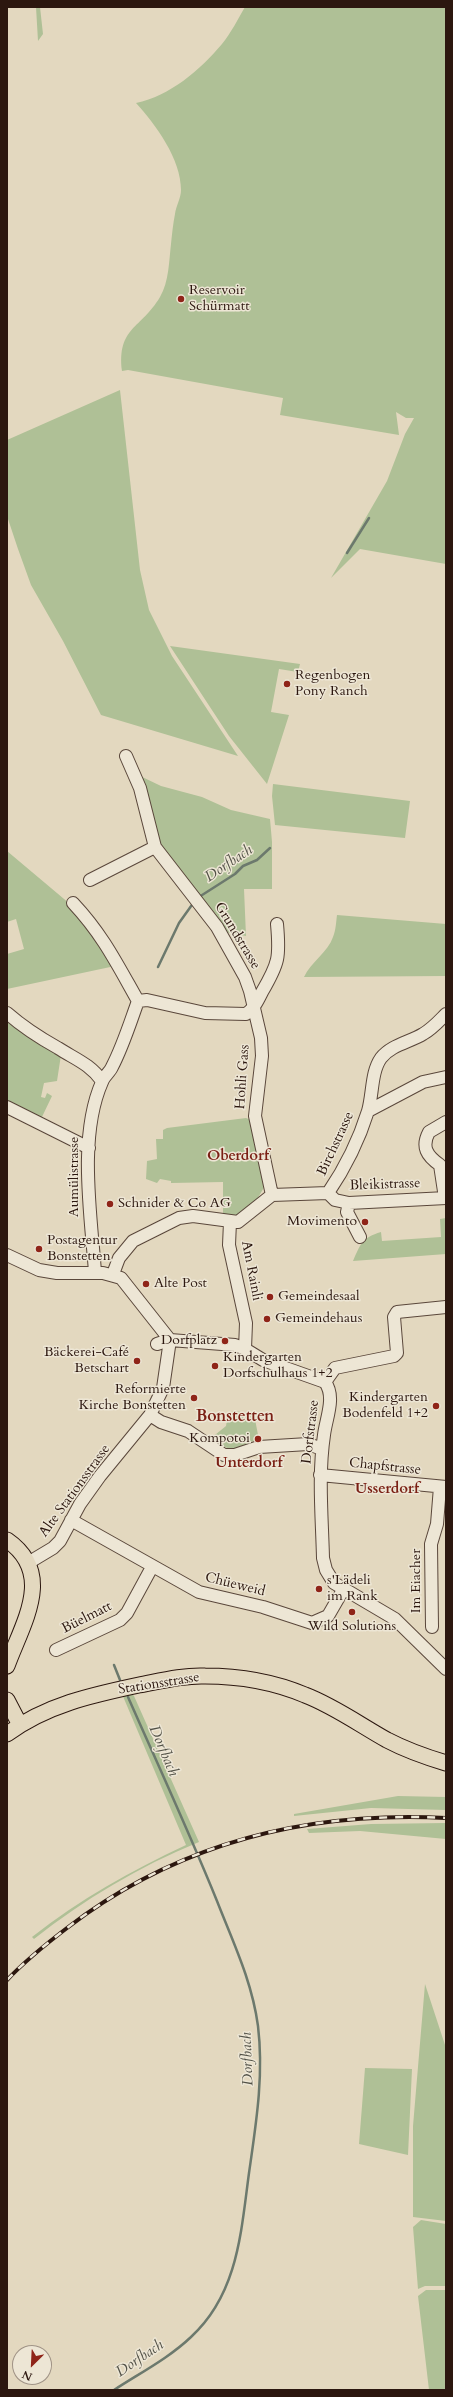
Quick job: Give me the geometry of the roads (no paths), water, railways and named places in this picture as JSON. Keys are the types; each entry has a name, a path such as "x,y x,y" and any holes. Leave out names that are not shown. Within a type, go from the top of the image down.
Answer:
{"main road":[{"path":"7,1540 21,1552 28,1563 32,1586 32,1602 7,1666"},
{"name":"Stationsstrasse","path":"7,1734 51,1708 125,1688 166,1679 204,1675 239,1678 272,1684 306,1695 388,1740 414,1752 446,1763"},
{"path":"7,1700 20,1725"}],"street":[{"name":"Grundstrasse","path":"126,756 140,788 154,847 217,927 245,977 250,991 252,1009"},
{"path":"90,880 154,847"},
{"path":"7,1013 42,1039 82,1060 93,1069 102,1081 112,1068 138,1001 107,944 92,924 73,903"},
{"path":"138,1001 147,1000 188,1010 222,1014 246,1014 252,1009 278,963 279,945 277,924"},
{"name":"Hohli Gass","path":"252,1009 257,1018 262,1056 255,1116 272,1195"},
{"name":"Birchstrasse","path":"272,1195 328,1193 345,1166 368,1111 376,1066 380,1059 389,1050 425,1033 446,1014"},
{"path":"368,1111 423,1082 446,1077"},
{"name":"Aumülistrasse","path":"95,1272 91,1238 88,1148 91,1124 102,1081"},
{"path":"7,1107 88,1148"},
{"path":"446,1122 429,1132 425,1140 428,1155 443,1162 446,1198"},
{"name":"Bleikistrasse","path":"328,1193 335,1200 349,1203 446,1198"},
{"path":"113,1274 119,1258 133,1241 179,1218 201,1217 238,1222 272,1195"},
{"path":"349,1203 347,1212 360,1237"},
{"name":"Am Rainli","path":"230,1222 229,1245 246,1323 245,1349"},
{"path":"7,1255 39,1270 58,1273 95,1272 113,1274 128,1284 163,1342"},
{"path":"325,1382 335,1368 394,1356 397,1353 394,1317 398,1312 446,1307"},
{"name":"Dorfstrasse","path":"163,1342 217,1343 245,1349 264,1360 325,1382 330,1388 331,1396 322,1449 320,1475 323,1558 330,1577 343,1590 395,1618 446,1669"},
{"name":"Alte Stationsstrasse","path":"28,1563 53,1548 100,1476 150,1415 163,1388 163,1342"},
{"path":"150,1415 188,1431 224,1454 235,1455 259,1448 308,1444 324,1436"},
{"path":"308,1444 322,1449"},
{"name":"Chapfstrasse","path":"320,1475 443,1487"},
{"name":"Im Eiacher","path":"432,1627 431,1544 437,1524 443,1487"},
{"name":"Chüeweid","path":"71,1520 152,1567 205,1594 262,1607 312,1623 328,1616 343,1590"},
{"name":"Büelmatt","path":"56,1650 120,1620 127,1613 152,1567"}],"waterway":[{"name":"Dorfbach","path":"347,553 369,518"},
{"name":"Dorfbach","path":"199,897 235,874 243,866 257,860 270,848"},
{"name":"Dorfbach","path":"158,967 179,923 194,902"},
{"name":"Dorfbach","path":"114,1665 120,1680"},
{"name":"Dorfbach","path":"114,2390 164,2359 182,2345 207,2320 219,2302 228,2282 240,2239 257,2118 260,2082 260,2045 258,2026 247,1977 196,1850 128,1697"}],"railway":[{"path":"7,1980 28,1959 51,1940 110,1898 154,1874 199,1854 246,1838 295,1827 344,1820 394,1817 446,1818"}],"place":[{"name":"Reservoir Schürmatt","path":"181,299"},
{"name":"Regenbogen Pony Ranch","path":"287,684"},
{"name":"Schnider & Co AG","path":"110,1204"},
{"name":"Movimento","path":"365,1222"},
{"name":"Postagentur Bonstetten","path":"39,1249"},
{"name":"Alte Post","path":"146,1284"},
{"name":"Gemeindesaal","path":"270,1297"},
{"name":"Gemeindehaus","path":"267,1319"},
{"name":"Dorfplatz","path":"225,1341"},
{"name":"Bäckerei-Café Betschart","path":"137,1361"},
{"name":"Kindergarten Dorfschulhaus 1+2","path":"215,1366"},
{"name":"Reformierte Kirche Bonstetten","path":"194,1398"},
{"name":"Kindergarten Bodenfeld 1+2","path":"436,1406"},
{"name":"Kompotoi","path":"258,1439"},
{"name":"s'Lädeli im Rank","path":"319,1589"},
{"name":"Wild Solutions","path":"352,1612"}],"district":[{"name":"Oberdorf","path":"238,1157"},
{"name":"Bonstetten","path":"235,1417"},
{"name":"Unterdorf","path":"249,1464"},
{"name":"Usserdorf","path":"387,1490"}]}
